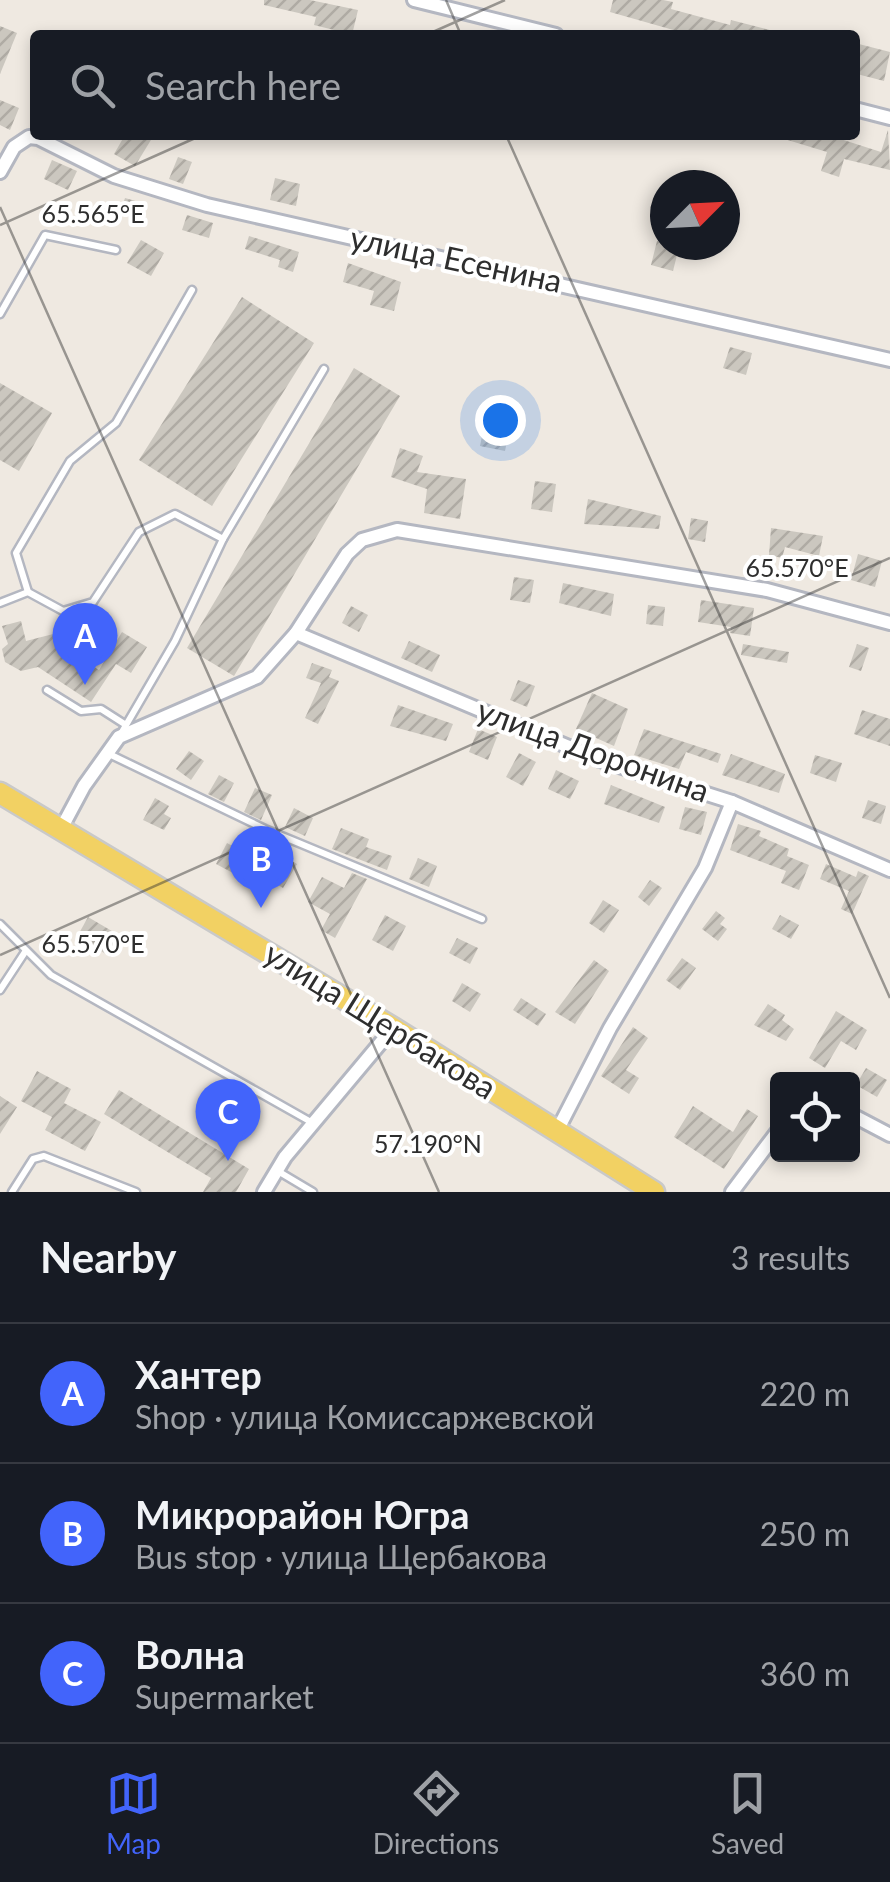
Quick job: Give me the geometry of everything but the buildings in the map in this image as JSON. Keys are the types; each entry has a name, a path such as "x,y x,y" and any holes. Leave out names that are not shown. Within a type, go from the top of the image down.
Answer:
{"main road":[{"name":"улица Щербакова","path":"0,793 394,1028 654,1192"}],"street":[{"path":"414,0 536,30"},
{"path":"860,110 890,118"},
{"name":"улица Есенина","path":"0,172 14,147 30,137"},
{"name":"улица Есенина","path":"36,140 114,176 206,205 890,360"},
{"path":"62,829 106,752 123,731 258,677 296,633 347,554 362,540 397,530 768,590 890,623"},
{"name":"улица Доронина","path":"296,633 600,760 732,802 890,870"},
{"path":"557,1130 610,1028 705,868 732,802"},
{"path":"264,1192 312,1122 394,1028"},
{"path":"860,1119 890,1136"},
{"path":"732,1192 770,1142"}],"lane":[{"path":"0,314 45,234 116,250"},
{"path":"192,290 116,423 70,461 16,553 28,592 63,611 93,602 139,532 175,514 223,539"},
{"path":"46,690 81,710 101,709 123,731 175,641 223,539 324,369"},
{"path":"0,604 28,592"},
{"path":"106,752 265,829 482,919"},
{"path":"0,924 51,975 312,1122"},
{"path":"0,990 25,952"},
{"path":"12,1192 32,1160 44,1156 136,1192"},
{"path":"276,1170 313,1192"}],"place":[{"name":"Хантер","path":"85,685"},
{"name":"Микрорайон Югра","path":"261,908"},
{"name":"Волна","path":"228,1161"}]}
